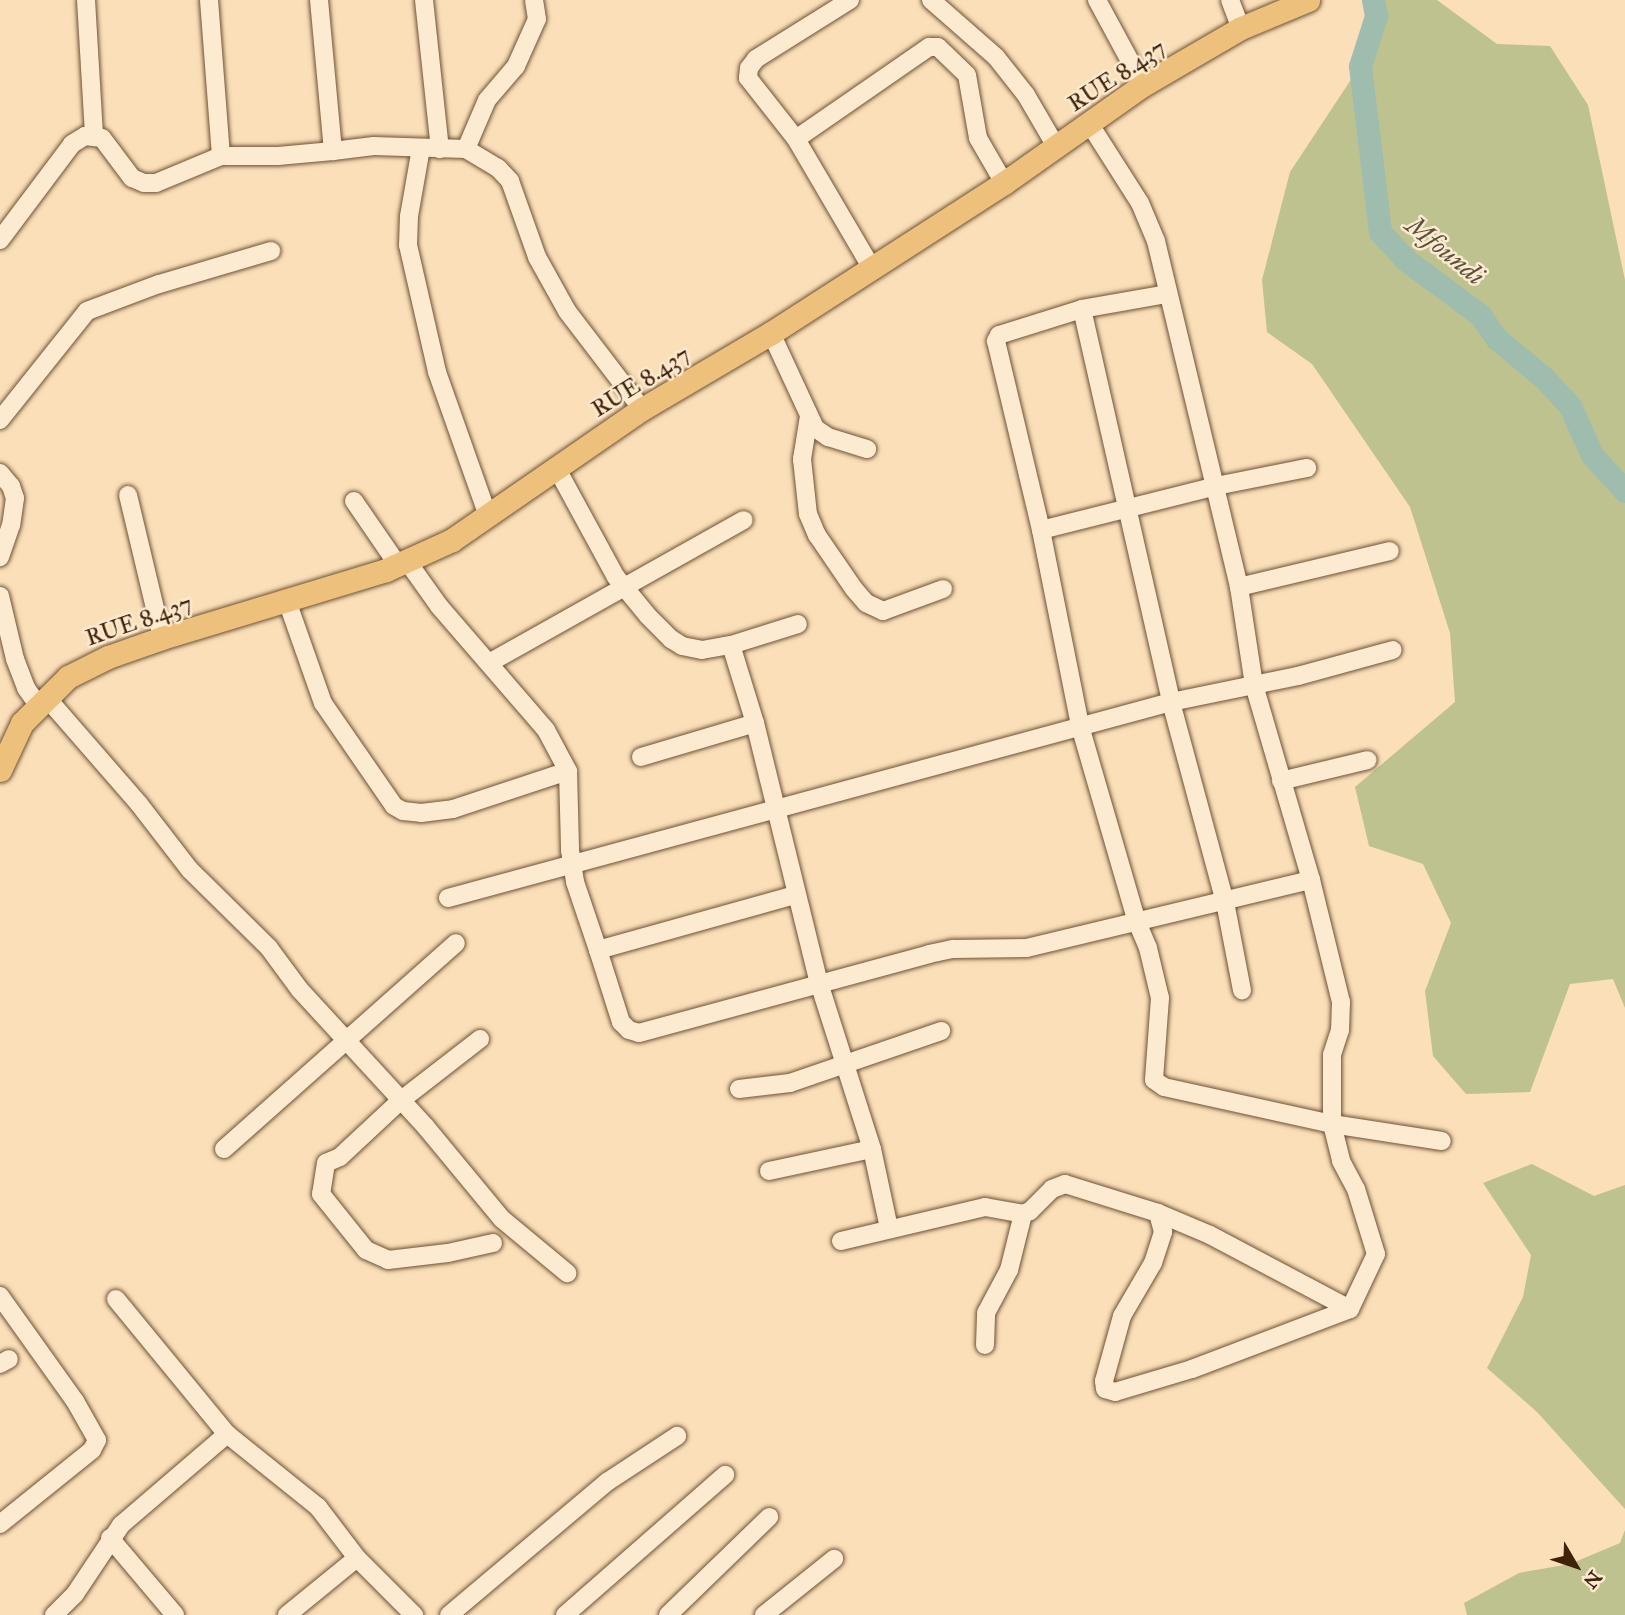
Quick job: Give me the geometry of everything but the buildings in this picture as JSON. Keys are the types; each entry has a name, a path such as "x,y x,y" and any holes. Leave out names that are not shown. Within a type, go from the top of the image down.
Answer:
{"main road":[{"name":"RUE 8.437","path":"0,770 22,723 68,677 87,666 162,638 402,563 452,540 642,410 771,333 1004,183 1143,85 1241,29 1308,0"}],"street":[{"path":"86,0 94,135"},
{"path":"209,0 221,156"},
{"path":"318,0 333,151"},
{"path":"424,0 440,149"},
{"path":"466,149 487,100 516,66 537,19 534,0"},
{"path":"850,0 756,59 749,68 748,78 752,87 796,139 871,267"},
{"path":"931,0 996,57 1026,95 1057,148"},
{"path":"1097,0 1143,85"},
{"path":"1230,0 1241,29"},
{"path":"796,139 929,47 938,47 967,75 972,119 978,138 1004,183"},
{"path":"1089,123 1150,222 1239,587 1254,685 1311,880 1341,1002 1340,1030 1332,1055 1332,1124 1341,1161 1356,1189 1376,1254 1350,1309 1192,1369 1115,1392 1105,1390 1104,1381 1122,1316 1153,1263 1163,1232 1158,1213"},
{"path":"0,240 72,144 94,135 102,138 132,178 145,183 156,183 221,156 278,156 374,146 466,149 498,168 510,181 548,278 567,311 642,410"},
{"path":"421,148 409,216 408,245 437,372 488,516"},
{"path":"0,420 87,310 159,284 271,251"},
{"path":"1167,293 1082,309 999,335 996,341 1041,530 1080,726 1137,922 1148,947 1160,998 1154,1080 1157,1084 1332,1124 1442,1141"},
{"path":"1082,309 1171,702 1225,902 1242,989"},
{"path":"771,333 815,428 828,437 867,449"},
{"path":"810,416 802,459 808,514 817,535 853,589 866,603 883,611 943,589"},
{"path":"1041,530 1216,486 1307,468"},
{"path":"558,469 623,586 655,624 682,646 702,650 731,645 798,624"},
{"path":"0,473 11,486 15,498 11,525 0,557"},
{"path":"128,495 162,638"},
{"path":"354,501 402,563 546,730 568,771 572,866 621,1022 629,1030 639,1033 953,949 1015,949 1311,880"},
{"path":"488,663 744,520"},
{"path":"1239,587 1390,551"},
{"path":"0,596 15,659 26,688 42,701 139,804 190,870 269,948 300,990 425,1126 502,1219 567,1273"},
{"path":"287,601 323,703 394,806 403,811 421,813 453,809 568,771"},
{"path":"731,645 755,723 795,895 819,983 872,1149 889,1228"},
{"path":"448,898 1171,702 1254,685 1393,650"},
{"path":"641,757 755,723"},
{"path":"1281,781 1368,760"},
{"path":"598,950 795,895"},
{"path":"224,1149 348,1042 456,943"},
{"path":"739,1089 790,1083 941,1031"},
{"path":"480,1039 400,1101 340,1157 326,1163 321,1194 366,1250 388,1260 448,1253 493,1243"},
{"path":"769,1171 872,1149"},
{"path":"841,1241 985,1207 1023,1214 1030,1211 1052,1189 1065,1184 1158,1213 1246,1251 1350,1309"},
{"path":"985,1345 986,1313 1009,1270 1023,1214"},
{"path":"0,1296 75,1401 97,1440 92,1450 0,1524"},
{"path":"116,1299 227,1434 318,1507 357,1558 414,1615"},
{"path":"54,1615 75,1594 121,1524 227,1434"},
{"path":"449,1615 607,1482 677,1436"},
{"path":"565,1615 725,1475"},
{"path":"668,1615 769,1517"},
{"path":"110,1538 175,1615"},
{"path":"287,1615 357,1558"},
{"path":"764,1615 834,1559"}],"green space":[{"path":"1373,0 1437,0 1497,44 1550,46 1588,105 1625,280 1625,1008 1613,979 1570,984 1530,1092 1466,1094 1433,1056 1425,991 1451,923 1423,864 1369,846 1355,787 1455,702 1450,633 1410,507 1312,364 1267,332 1262,280 1290,172 1360,66 1376,16"},
{"path":"1532,1164 1594,1196 1625,1185 1625,1509 1537,1412 1487,1368 1523,1297 1531,1255 1483,1183"},
{"path":"1625,1530 1625,1615 1467,1615 1464,1603 1519,1573 1570,1564 1620,1543"}],"waterway":[{"name":"Mfoundi","path":"1373,0 1376,16 1360,66 1380,232 1406,260 1480,315 1497,339 1544,378 1570,406 1592,455 1625,491"}]}
